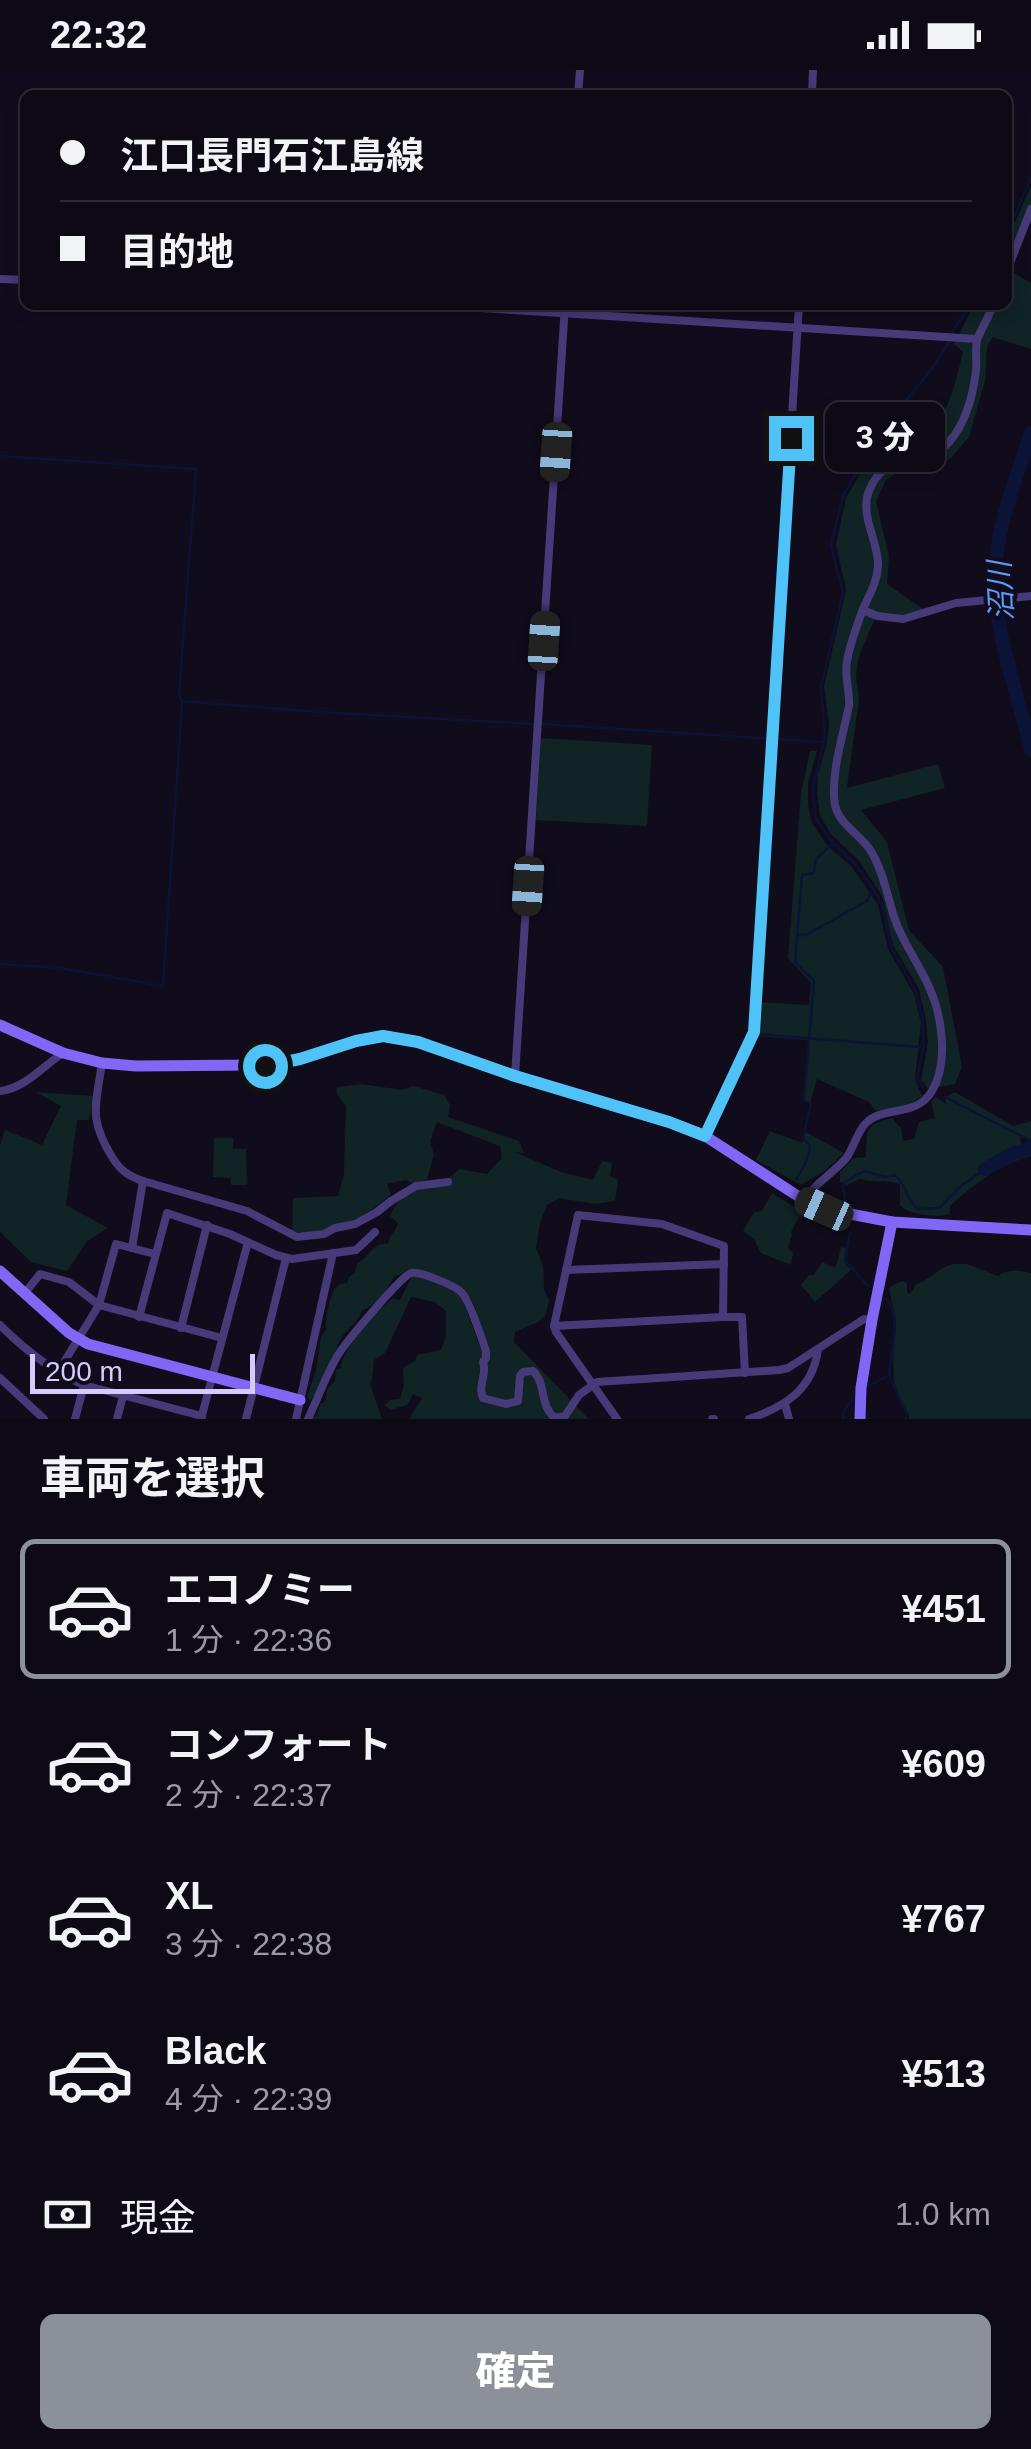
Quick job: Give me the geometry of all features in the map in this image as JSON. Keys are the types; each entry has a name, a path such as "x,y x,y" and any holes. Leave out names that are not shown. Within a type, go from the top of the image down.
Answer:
{"main road":[{"path":"0,1025 63,1053 136,1066 265,1066 383,1036 418,1042 705,1136 804,1200 843,1214 892,1222 1031,1230"},
{"path":"860,1419 872,1320 892,1222"},
{"path":"2,1277 88,1344 300,1400"}],"street":[{"path":"1012,258 1031,209"},
{"path":"515,1076 564,310"},
{"path":"570,310 620,318 978,339"},
{"path":"705,1136 754,1032 799,310"},
{"path":"804,1200 850,1152 866,1122 922,1103 935,1087 941,1063 937,1010 931,990 902,937 871,850 839,814 834,784 849,706 847,659 878,568 877,548 867,514 869,491 890,464 928,457 946,446 956,433 966,414 978,339 991,310"},
{"path":"863,610 902,619 956,603 1031,596"},
{"path":"0,1091 20,1086 63,1053"},
{"path":"102,1062 96,1128 122,1171 142,1181 248,1211 297,1237 355,1224 416,1186 448,1182"},
{"path":"132,1248 142,1181"},
{"path":"140,1317 166,1213 286,1258 356,1250 375,1232"},
{"path":"616,1419 554,1326 578,1216 662,1224 724,1246 723,1318"},
{"path":"181,1328 207,1226"},
{"path":"2,1330 45,1364 84,1385 202,1417 248,1242"},
{"path":"58,1372 99,1305 116,1244 155,1254"},
{"path":"296,1419 333,1253"},
{"path":"246,1419 286,1258"},
{"path":"566,1270 724,1264"},
{"path":"308,1419 338,1355 412,1272 450,1285 466,1298 486,1351 480,1390 483,1398 506,1404 518,1401 520,1376 533,1371 540,1378 546,1410 555,1418 562,1418 579,1395 597,1382 788,1368 864,1320 872,1320"},
{"path":"25,1293 40,1274 69,1282 99,1305 222,1338"},
{"path":"554,1326 742,1317 745,1373"},
{"path":"748,1419 786,1404 811,1377 818,1349"},
{"path":"0,1378 44,1419"},
{"path":"75,1419 84,1385"},
{"path":"117,1419 123,1396"},
{"path":"786,1404 789,1419"},
{"path":"159,1419 162,1406"}],"green space":[{"path":"1031,186 1031,221 1012,268 1012,229"},
{"path":"1012,272 1031,283 1031,349 993,337 987,346 985,381 969,437 951,458 931,468 899,472 886,480 876,501 889,556 887,584 923,609 900,616 877,613 859,656 859,699 847,788 938,764 945,788 861,810 887,842 909,930 943,967 962,1067 955,1084 928,1089 921,1080 928,1042 919,989 893,945 882,896 860,862 830,833 820,815 817,794 829,725 824,686 846,590 836,545 846,498 867,462 917,442 935,426 953,390 963,352 954,344 971,310 1012,310"},
{"path":"541,738 652,745 647,826 536,820"},
{"path":"810,751 817,751 808,783 812,823 827,845 852,867 878,905 888,949 914,994 921,1023 915,1079 922,1096 907,1106 876,1111 869,1102 817,1079 810,1104 803,1101 808,1040 757,1036 759,1002 809,1005 811,983 788,958 801,793"},
{"path":"362,1084 402,1090 414,1086 444,1095 450,1105 448,1117 519,1141 524,1153 515,1152 561,1172 593,1180 602,1161 612,1163 610,1176 618,1180 615,1201 595,1204 559,1198 547,1205 536,1248 549,1300 545,1316 515,1332 514,1342 589,1419 409,1419 422,1398 413,1394 407,1405 390,1410 385,1405 400,1399 403,1368 415,1361 417,1355 441,1350 446,1336 446,1311 435,1302 411,1297 385,1353 374,1360 370,1384 382,1419 312,1419 326,1401 336,1370 341,1368 353,1341 386,1303 393,1298 400,1300 412,1276 445,1285 461,1296 481,1349 488,1348 467,1294 419,1270 408,1269 394,1276 381,1296 362,1310 339,1342 311,1400 307,1398 333,1293 339,1285 347,1283 357,1263 374,1247 388,1244 398,1223 390,1216 400,1200 414,1192 449,1185 449,1178 459,1169 487,1174 502,1158 500,1146 437,1122 430,1141 434,1155 427,1179 414,1184 406,1180 387,1184 391,1194 345,1223 317,1232 292,1231 293,1198 338,1196 344,1174 346,1106 337,1087"},
{"path":"36,1092 93,1096 89,1120 77,1120 66,1205 108,1228 87,1241 67,1271 31,1262 0,1232 0,1145 5,1130 42,1145 61,1106"},
{"path":"955,1092 1013,1126 1031,1121 1031,1140 1020,1137 1017,1154 1031,1152 1031,1156 988,1176 950,1206 950,1214 944,1215 917,1214 900,1206 900,1184 860,1179 847,1185 840,1182 840,1172 853,1158 866,1157 867,1135 872,1126 892,1118 901,1128 903,1141 914,1139 919,1122 935,1118 931,1102 936,1097 946,1104 945,1097"},
{"path":"770,1131 803,1143 804,1131 844,1153 801,1185 756,1160"},
{"path":"214,1138 233,1138 233,1149 246,1149 247,1185 231,1185 231,1178 213,1177"},
{"path":"772,1193 802,1212 791,1232 791,1265 761,1253 754,1239 743,1231"},
{"path":"841,1247 846,1248 844,1262 851,1270 815,1302 801,1285 822,1262 836,1266"},
{"path":"953,1264 967,1264 998,1276 1014,1271 1031,1273 1031,1419 909,1419 894,1380 896,1321 889,1289 903,1281 910,1294 916,1284"}],"waterway":[{"path":"1012,222 1031,177"},
{"path":"952,332 967,310"},
{"path":"923,1087 917,1079 923,1020 916,992 892,949 882,905 873,888 816,819 813,789 825,737 821,687 843,593 831,545 843,496 879,433 932,369 950,340"},
{"name":"沼川","path":"1031,433 1003,521 995,576 1003,642 1031,750"},
{"path":"0,456 196,469 179,694 182,701 534,724"},
{"path":"0,964 60,968 163,986 182,703"},
{"path":"542,724 823,742"},
{"path":"796,1179 810,1146 803,1138 811,1104 804,1100 814,981 795,962 802,875 814,873 816,859 832,844"},
{"path":"798,935 806,935 867,901 872,890"},
{"path":"757,1034 920,1047"},
{"path":"945,1097 1031,1141"},
{"path":"985,1169 1031,1148"},
{"path":"845,1202 843,1183 864,1171 885,1177 895,1175 918,1209 939,1208 985,1169"},
{"path":"850,1232 845,1260 868,1286"},
{"path":"869,1386 889,1375 895,1324 886,1298"},
{"path":"889,1375 906,1419"},
{"path":"843,1419 852,1400"}],"route":[{"path":"265,1066 383,1036 418,1042 705,1136 754,1032 791,438"}]}
